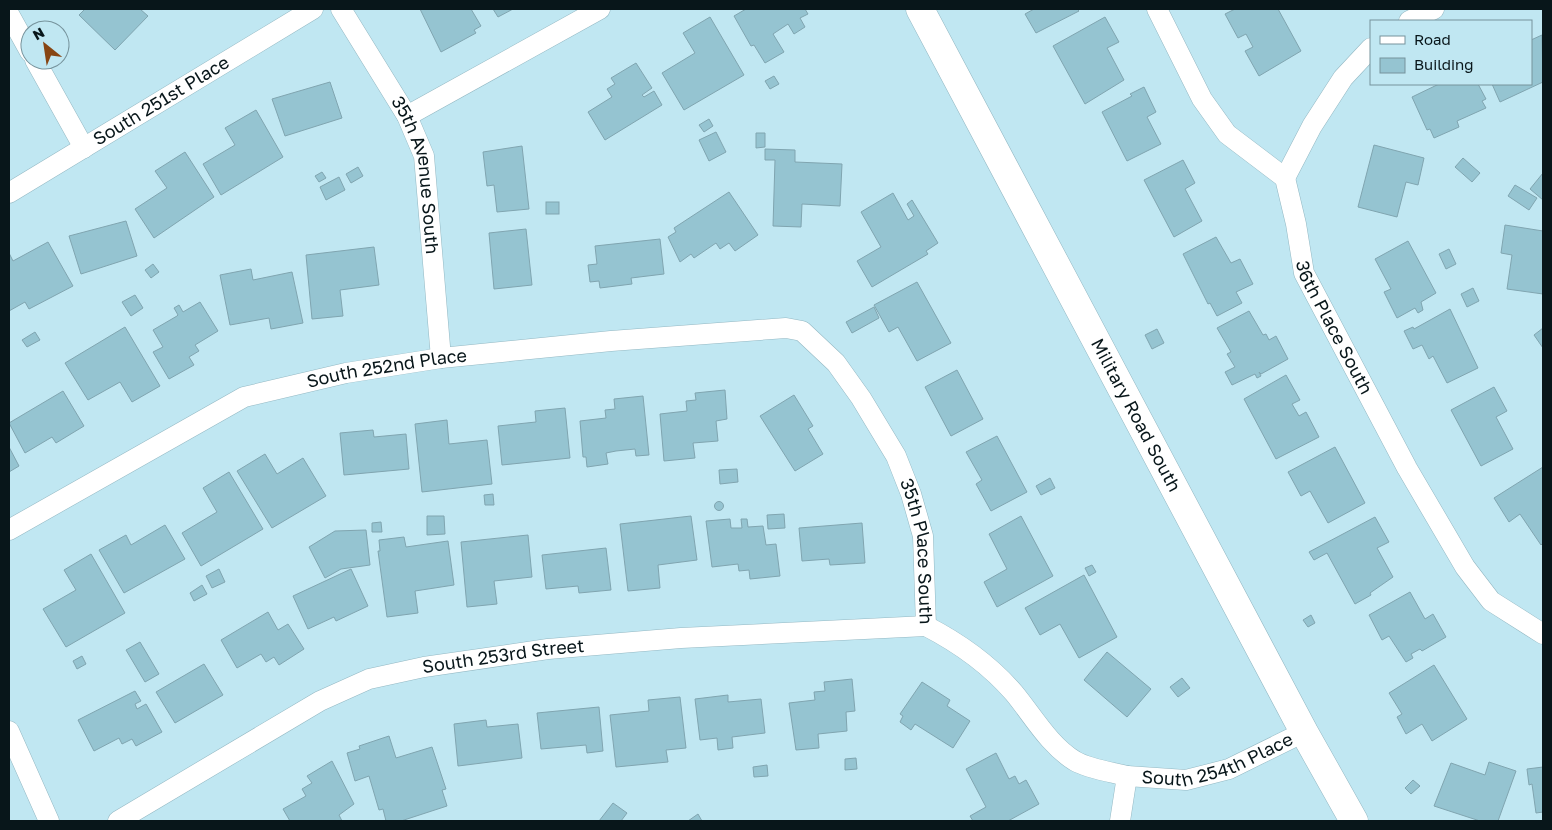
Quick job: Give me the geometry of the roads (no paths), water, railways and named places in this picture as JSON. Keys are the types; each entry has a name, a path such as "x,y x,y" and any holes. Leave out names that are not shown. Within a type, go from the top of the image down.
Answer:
{"main road":[{"name":"Military Road South","path":"920,9 1304,732 1354,821"}],"street":[{"name":"South 251st Place","path":"9,194 312,9"},
{"name":"35th Avenue South","path":"341,9 407,116 424,156 441,358"},
{"path":"407,116 600,9"},
{"path":"1157,9 1202,99 1227,134 1285,178 1312,126 1343,78 1370,49"},
{"path":"1411,20 1434,9"},
{"path":"9,14 20,34"},
{"path":"41,70 84,148"},
{"name":"36th Place South","path":"1285,178 1296,224 1304,272 1407,468 1465,567 1491,601 1542,633"},
{"name":"South 252nd Place","path":"9,530 244,397 346,373 441,358 754,329 786,328 802,331"},
{"name":"35th Place South","path":"802,331 836,363 861,398 899,464 911,494 923,536 926,626 956,641 982,662 1013,692 1044,733 1076,761 1127,776"},
{"name":"South 253rd Street","path":"118,821 320,701 369,679 424,667 548,650 681,638 926,626"},
{"path":"9,731 49,821"},
{"name":"South 254th Place","path":"1127,776 1186,780 1229,769 1304,732"},
{"path":"1120,821 1127,776"}]}
